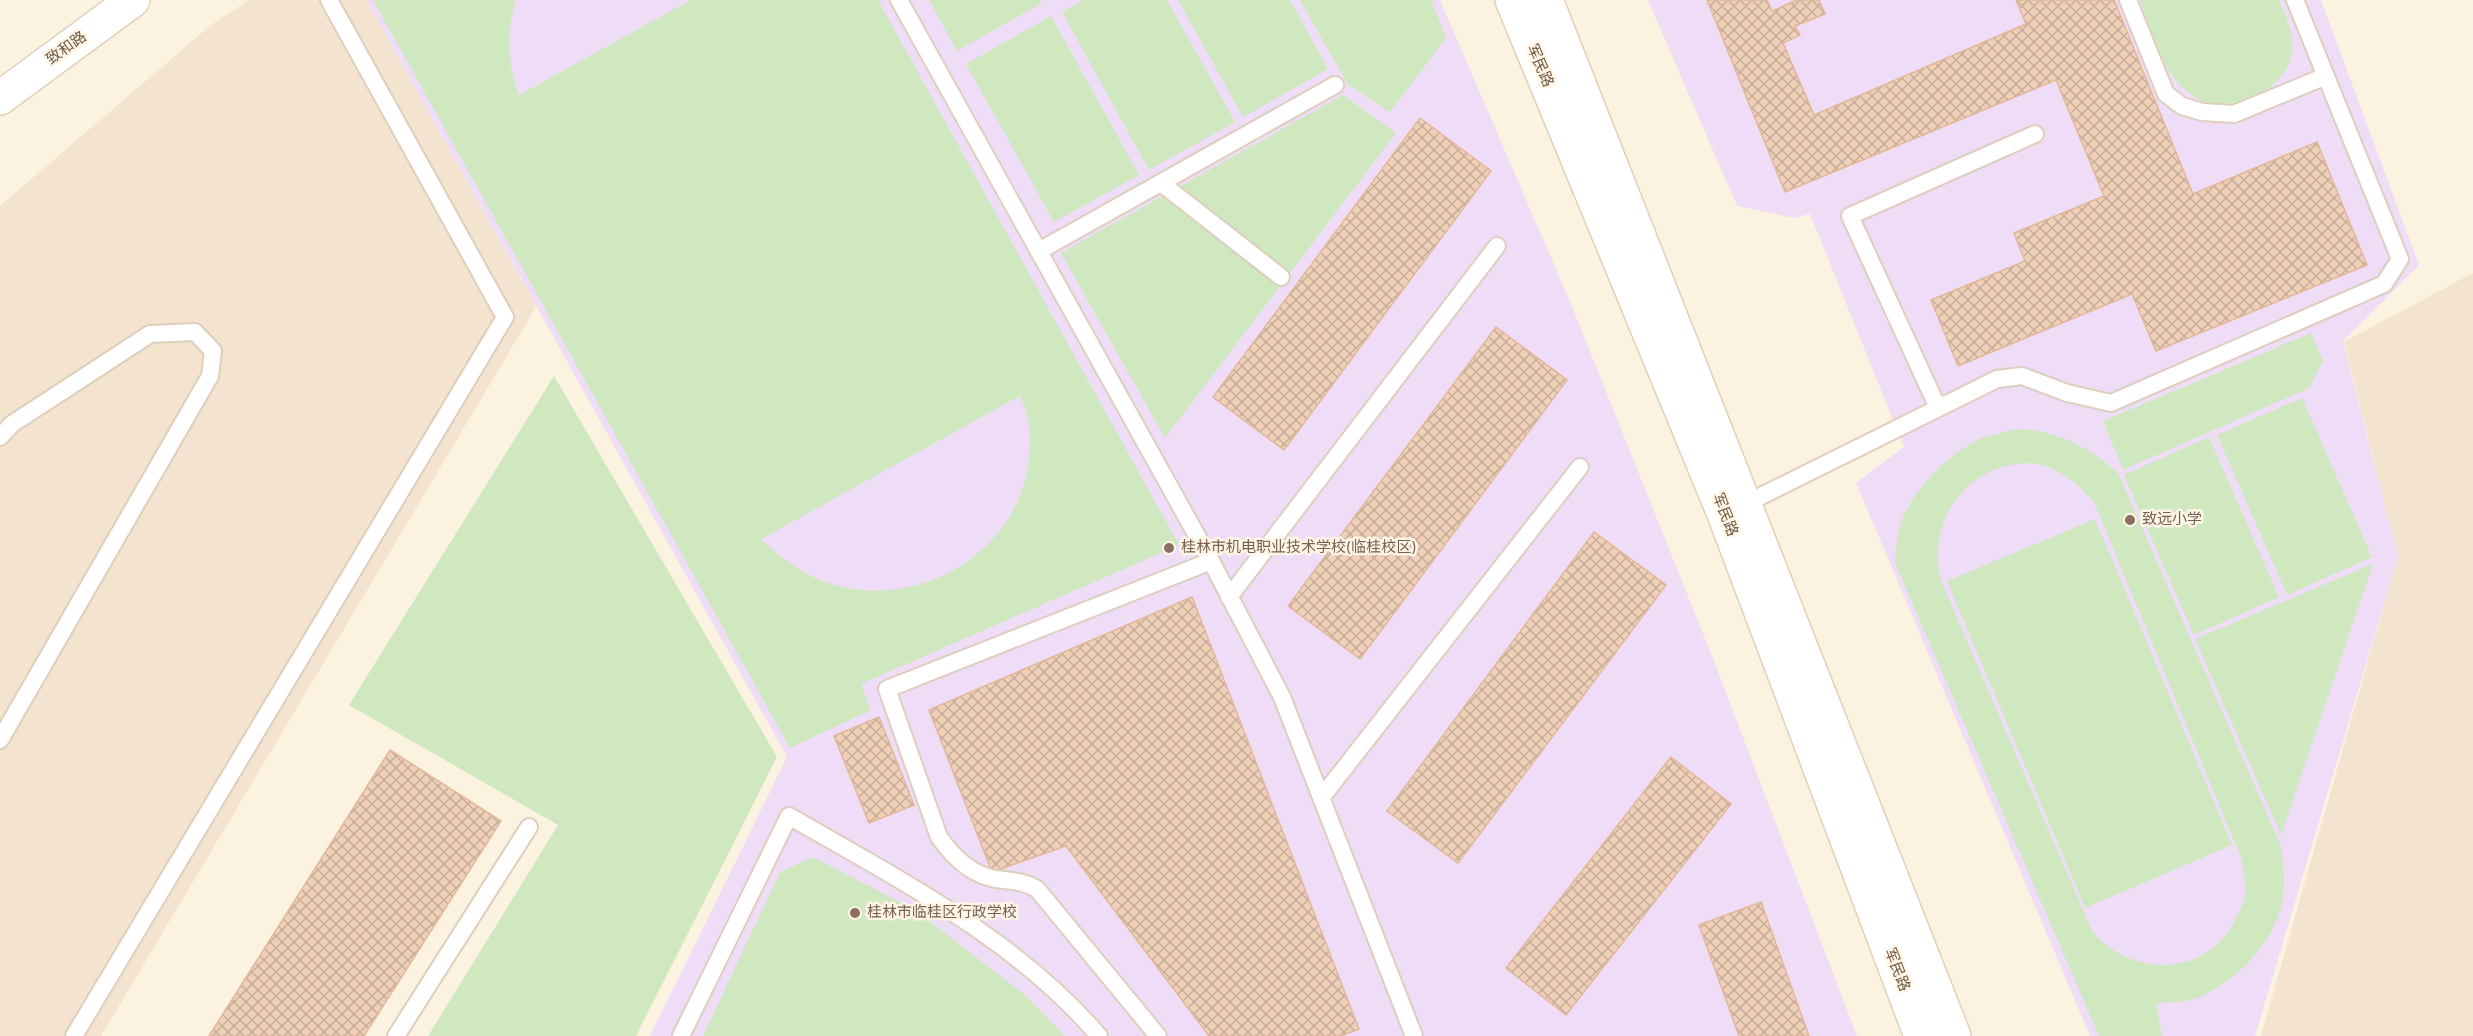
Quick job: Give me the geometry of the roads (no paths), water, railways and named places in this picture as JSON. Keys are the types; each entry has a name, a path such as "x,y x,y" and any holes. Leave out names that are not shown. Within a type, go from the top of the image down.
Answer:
{"street":[{"name":"致和路","path":"0,98 134,0"},
{"name":"军民路","path":"1512,0 1734,509 1954,1036"},
{"name":"军民路","path":"1546,0 1734,509 1921,1036"}],"lane":[{"path":"74,1036 505,316 329,0"},
{"path":"899,0 1211,561 1282,698 1414,1036"},
{"path":"2128,0 2166,94 2182,106 2202,112 2234,114 2326,76"},
{"path":"1734,509 1997,379 2022,376 2067,393 2111,403 2384,284 2400,259 2295,0"},
{"path":"1038,251 1335,85"},
{"path":"1938,408 1850,216 2035,134"},
{"path":"1161,183 1281,277"},
{"path":"1229,597 1497,246"},
{"path":"0,437 12,424 150,334 195,332 213,351 210,376 0,740"},
{"path":"1321,798 1580,466"},
{"path":"1158,1036 1037,889 1026,883 982,876 962,863 945,845 939,837 887,689 1211,561"},
{"path":"681,1036 789,816 956,913 1001,945 1060,995 1100,1036"},
{"path":"396,1036 529,826"}],"place":[{"name":"致远小学","path":"2130,520"},
{"name":"桂林市机电职业技术学校(临桂校区)","path":"1169,548"},
{"name":"桂林市临桂区行政学校","path":"855,913"}]}
